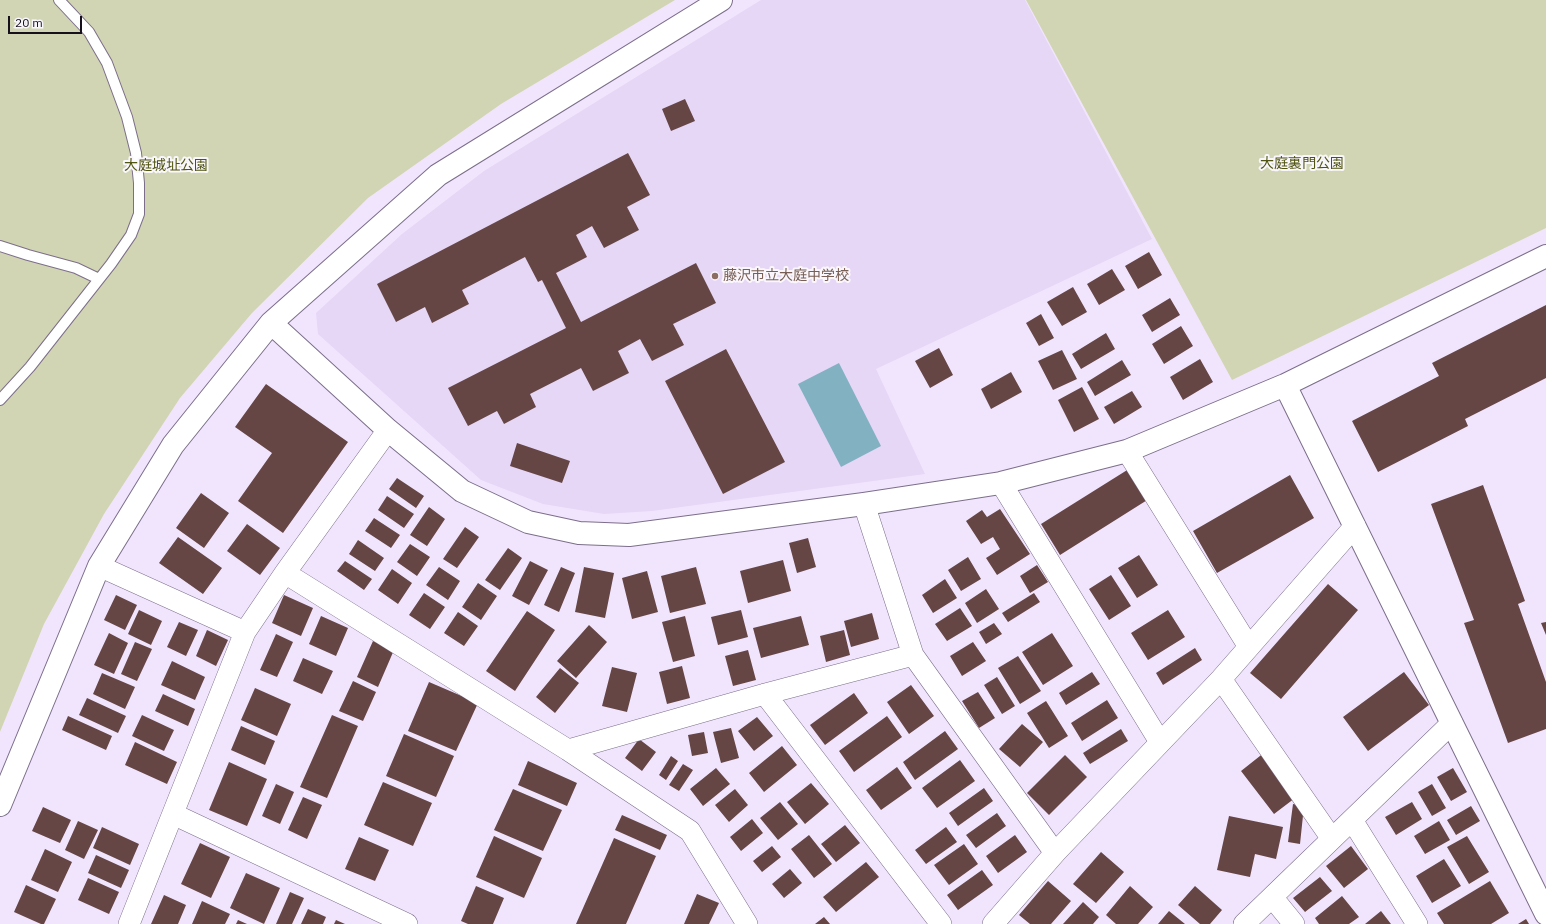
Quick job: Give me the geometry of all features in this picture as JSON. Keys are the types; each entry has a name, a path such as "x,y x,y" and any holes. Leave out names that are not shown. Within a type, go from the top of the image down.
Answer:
{"street":[{"path":"0,805 99,566 173,444 271,323 438,175 721,0"},
{"path":"271,323 388,430 462,491 528,522 579,533 629,536 864,504 1001,483 1127,451 1284,385 1546,256"},
{"path":"1284,385 1546,914"},
{"path":"129,924 245,632 285,573 388,430"},
{"path":"1127,451 1249,647"},
{"path":"1001,483 1160,742"},
{"path":"864,504 913,655 1055,853"},
{"path":"999,921 1055,853 1221,679 1355,526"},
{"path":"99,566 245,632"},
{"path":"285,573 568,750 690,831 747,924"},
{"path":"568,750 765,694 913,655"},
{"path":"1221,679 1332,839"},
{"path":"765,694 941,924"},
{"path":"1244,924 1452,724"},
{"path":"173,814 407,924"},
{"path":"1352,820 1417,924"},
{"path":"1272,897 1294,924"}],"lane":[{"path":"0,400 30,367 132,235 139,214 139,184 136,152 127,117 107,63 89,32 59,0"},
{"path":"0,246 76,268 99,279"}],"shaded area":[{"name":"藤沢市立大庭中学校","path":"761,0 1025,0 1152,239 876,369 925,474 652,511 604,514 543,504 481,480 318,334 316,313 402,234 484,171"}],"green space":[{"name":"大庭城址公園","path":"0,0 675,0 501,104 368,198 252,313 180,398 104,514 44,624 0,732"},
{"name":"大庭裏門公園","path":"1026,0 1546,0 1546,228 1232,380"}],"water":[{"path":"839,363 881,446 841,467 798,384"}],"building":[{"path":"685,99 695,121 671,131 662,109"},
{"path":"628,153 650,195 627,207 639,230 604,248 592,226 576,235 587,257 556,273 581,322 696,263 716,303 673,324 684,345 652,361 640,339 618,351 629,373 593,391 581,368 530,394 536,407 504,424 497,411 468,426 448,388 566,328 542,280 538,282 525,257 462,290 469,304 432,323 425,307 396,322 377,284"},
{"path":"1149,252 1162,275 1138,289 1125,266"},
{"path":"1112,269 1125,290 1099,305 1087,284"},
{"path":"1073,287 1087,312 1062,326 1047,302"},
{"path":"1170,298 1180,315 1152,332 1142,315"},
{"path":"1546,305 1546,378 1465,419 1468,426 1378,472 1352,421 1439,376 1432,363"},
{"path":"1041,314 1054,338 1039,346 1026,323"},
{"path":"1181,326 1193,346 1164,364 1152,344"},
{"path":"1106,333 1115,349 1081,369 1072,354"},
{"path":"939,348 953,375 930,388 915,361"},
{"path":"726,349 785,462 723,494 665,381"},
{"path":"1062,350 1077,379 1053,390 1038,361"},
{"path":"1200,359 1213,382 1183,400 1170,377"},
{"path":"1122,360 1131,375 1095,396 1087,382"},
{"path":"1011,372 1022,392 991,409 981,389"},
{"path":"266,384 348,442 283,533 238,501 272,453 235,427"},
{"path":"1082,387 1099,419 1074,432 1058,400"},
{"path":"1132,391 1142,407 1114,424 1104,407"},
{"path":"517,443 570,461 562,483 510,466"},
{"path":"1132,467 1152,497 1060,555 1041,524"},
{"path":"1290,475 1314,518 1217,573 1193,531"},
{"path":"397,478 424,496 416,508 389,489"},
{"path":"1483,485 1525,601 1518,604 1546,682 1546,729 1508,743 1464,623 1474,620 1431,504"},
{"path":"201,493 229,513 204,548 176,528"},
{"path":"387,496 414,514 404,528 378,510"},
{"path":"429,507 445,519 427,546 410,535"},
{"path":"1000,509 1030,554 997,575 986,558 1000,549 993,537 981,544 966,521 982,510 987,517"},
{"path":"374,518 400,535 391,548 365,531"},
{"path":"247,524 280,548 260,575 227,551"},
{"path":"465,527 479,537 457,568 443,559"},
{"path":"178,537 222,568 203,594 159,563"},
{"path":"808,538 816,567 797,573 789,543"},
{"path":"358,540 384,558 375,571 349,554"},
{"path":"410,544 430,557 417,576 397,562"},
{"path":"508,548 522,558 500,590 485,580"},
{"path":"1139,555 1158,585 1137,598 1118,568"},
{"path":"968,557 981,579 961,591 948,570"},
{"path":"783,560 791,591 748,603 740,571"},
{"path":"345,561 372,579 364,590 337,571"},
{"path":"530,561 548,570 529,605 512,596"},
{"path":"1037,565 1048,582 1030,593 1020,576"},
{"path":"439,567 460,581 448,600 426,585"},
{"path":"561,567 575,573 559,612 544,605"},
{"path":"584,567 614,573 605,618 575,612"},
{"path":"696,567 706,604 670,613 661,576"},
{"path":"392,569 412,583 398,604 378,590"},
{"path":"647,571 658,612 632,619 622,578"},
{"path":"1111,575 1131,606 1109,620 1089,589"},
{"path":"945,579 957,598 933,613 922,595"},
{"path":"478,583 497,596 481,620 462,607"},
{"path":"1328,584 1358,610 1281,699 1250,673"},
{"path":"986,589 999,609 977,623 965,603"},
{"path":"424,593 445,607 430,629 409,615"},
{"path":"1034,593 1040,602 1008,622 1002,613"},
{"path":"116,595 137,605 125,630 104,620"},
{"path":"284,595 313,608 301,636 272,623"},
{"path":"960,608 972,626 947,641 935,624"},
{"path":"139,610 162,621 151,645 128,634"},
{"path":"741,610 748,637 718,645 711,617"},
{"path":"1168,610 1185,637 1148,660 1131,633"},
{"path":"527,611 555,630 515,691 486,671"},
{"path":"458,612 478,626 464,646 444,633"},
{"path":"872,613 879,639 851,647 844,621"},
{"path":"321,616 348,628 336,656 309,644"},
{"path":"685,616 695,656 673,662 662,622"},
{"path":"801,616 809,645 761,658 753,628"},
{"path":"179,622 198,630 186,656 167,647"},
{"path":"1546,622 1546,635 1541,623"},
{"path":"994,623 1002,634 986,644 979,632"},
{"path":"589,625 607,642 576,678 557,661"},
{"path":"207,630 228,640 216,666 196,656"},
{"path":"844,630 850,655 826,662 820,636"},
{"path":"109,633 128,643 114,674 94,665"},
{"path":"1052,633 1073,666 1043,685 1022,652"},
{"path":"276,634 293,642 277,677 260,670"},
{"path":"373,641 394,650 378,687 357,677"},
{"path":"135,642 152,649 137,681 121,674"},
{"path":"973,642 986,661 962,676 950,656"},
{"path":"1195,648 1202,660 1163,685 1156,673"},
{"path":"748,650 756,680 733,686 725,656"},
{"path":"1018,656 1041,691 1020,704 998,668"},
{"path":"303,658 333,671 322,694 293,681"},
{"path":"172,661 205,677 195,700 161,685"},
{"path":"682,666 690,698 667,704 659,672"},
{"path":"612,667 637,673 627,712 602,706"},
{"path":"560,668 579,683 555,713 536,697"},
{"path":"1092,672 1100,684 1066,705 1059,693"},
{"path":"1404,672 1429,705 1368,751 1343,717"},
{"path":"102,673 135,687 125,709 93,694"},
{"path":"997,677 1015,706 1002,714 984,685"},
{"path":"353,681 376,692 363,721 339,711"},
{"path":"429,682 478,703 456,751 408,731"},
{"path":"911,685 934,716 909,734 887,702"},
{"path":"255,688 291,704 277,736 241,720"},
{"path":"978,692 995,718 979,728 962,701"},
{"path":"854,693 868,713 825,745 810,725"},
{"path":"163,694 195,709 188,726 155,711"},
{"path":"87,698 126,716 118,733 79,715"},
{"path":"1107,700 1118,718 1082,741 1071,723"},
{"path":"1046,701 1068,736 1049,748 1027,713"},
{"path":"142,715 174,730 164,751 132,736"},
{"path":"332,715 358,726 327,798 300,787"},
{"path":"68,716 112,736 106,750 62,730"},
{"path":"887,716 902,737 854,772 839,751"},
{"path":"757,717 773,736 754,751 738,731"},
{"path":"1022,724 1043,742 1020,767 999,749"},
{"path":"241,726 275,741 265,765 231,750"},
{"path":"731,728 739,758 721,763 713,732"},
{"path":"1121,729 1128,741 1090,764 1083,753"},
{"path":"945,731 958,749 915,780 903,762"},
{"path":"704,732 708,753 692,756 688,735"},
{"path":"404,734 454,756 436,797 386,776"},
{"path":"639,739 656,752 642,771 625,758"},
{"path":"135,742 177,762 167,784 125,765"},
{"path":"782,746 797,765 764,792 749,773"},
{"path":"1265,752 1299,795 1274,814 1241,771"},
{"path":"1065,755 1087,777 1049,815 1027,793"},
{"path":"671,756 678,761 666,780 659,775"},
{"path":"960,760 975,781 937,808 922,788"},
{"path":"528,761 577,783 567,806 518,785"},
{"path":"229,762 267,779 247,826 209,810"},
{"path":"683,764 693,770 679,791 669,785"},
{"path":"897,767 912,788 881,810 866,790"},
{"path":"716,768 730,784 703,806 690,789"},
{"path":"1453,768 1467,792 1451,801 1437,777"},
{"path":"383,782 432,803 413,846 364,825"},
{"path":"811,783 829,804 805,824 787,802"},
{"path":"276,784 294,792 280,824 262,816"},
{"path":"1432,784 1446,808 1432,816 1418,792"},
{"path":"984,788 993,801 958,826 949,813"},
{"path":"513,789 562,810 543,851 494,830"},
{"path":"735,789 748,805 729,822 715,805"},
{"path":"303,797 322,805 307,839 288,830"},
{"path":"780,802 798,824 778,840 760,818"},
{"path":"1412,802 1422,819 1396,835 1385,817"},
{"path":"1293,804 1304,806 1300,844 1288,842"},
{"path":"1471,806 1480,821 1456,835 1447,820"},
{"path":"43,807 71,820 60,843 32,831"},
{"path":"997,813 1006,826 976,848 966,835"},
{"path":"622,815 667,835 660,850 615,830"},
{"path":"1229,816 1283,827 1276,859 1255,854 1250,877 1217,870"},
{"path":"752,819 763,833 741,851 730,837"},
{"path":"78,821 98,830 84,859 65,850"},
{"path":"1439,821 1450,840 1425,854 1414,836"},
{"path":"845,825 860,843 836,862 821,844"},
{"path":"102,827 139,844 130,865 93,848"},
{"path":"946,827 957,842 926,864 915,850"},
{"path":"809,835 832,864 814,878 791,849"},
{"path":"1015,835 1027,852 998,873 986,856"},
{"path":"494,836 542,858 524,898 476,877"},
{"path":"1467,836 1489,872 1469,884 1447,847"},
{"path":"359,837 389,850 375,881 345,869"},
{"path":"614,838 656,856 626,924 576,924"},
{"path":"200,843 230,857 211,898 181,884"},
{"path":"964,844 978,864 949,885 934,865"},
{"path":"772,846 781,857 762,872 753,861"},
{"path":"1351,846 1368,869 1344,888 1326,866"},
{"path":"45,849 72,862 58,892 31,880"},
{"path":"1101,852 1124,872 1096,903 1073,884"},
{"path":"96,855 129,870 121,888 88,873"},
{"path":"1444,859 1461,886 1432,903 1416,876"},
{"path":"866,862 879,877 836,912 823,897"},
{"path":"790,869 802,883 784,898 772,884"},
{"path":"982,870 993,885 958,910 947,895"},
{"path":"246,873 280,888 264,924 230,908"},
{"path":"1320,877 1332,891 1305,912 1293,898"},
{"path":"88,878 119,892 109,914 78,900"},
{"path":"1048,881 1071,901 1051,924 1030,924 1019,915"},
{"path":"1490,881 1509,913 1491,924 1444,924 1437,913"},
{"path":"26,885 56,899 44,924 14,912"},
{"path":"476,886 504,898 493,924 468,924 461,921"},
{"path":"1130,886 1153,907 1138,924 1116,924 1106,915"},
{"path":"1195,886 1222,910 1210,924 1200,924 1178,905"},
{"path":"290,892 304,898 292,924 276,924"},
{"path":"697,894 719,903 709,924 684,924"},
{"path":"164,895 186,905 178,924 151,924"},
{"path":"1342,896 1359,917 1349,924 1319,924 1315,918"},
{"path":"202,901 230,914 225,924 192,924"},
{"path":"1083,902 1099,917 1093,924 1063,924"},
{"path":"308,909 326,917 323,924 301,924"},
{"path":"1169,911 1185,924 1158,924"},
{"path":"1381,911 1391,924 1365,924"},
{"path":"824,917 830,924 815,924"},
{"path":"1526,919 1529,924 1518,924"},
{"path":"238,920 247,924 236,924"},
{"path":"336,920 345,924 334,924"}],"place":[{"name":"藤沢市立大庭中学校","path":"715,276"}]}
